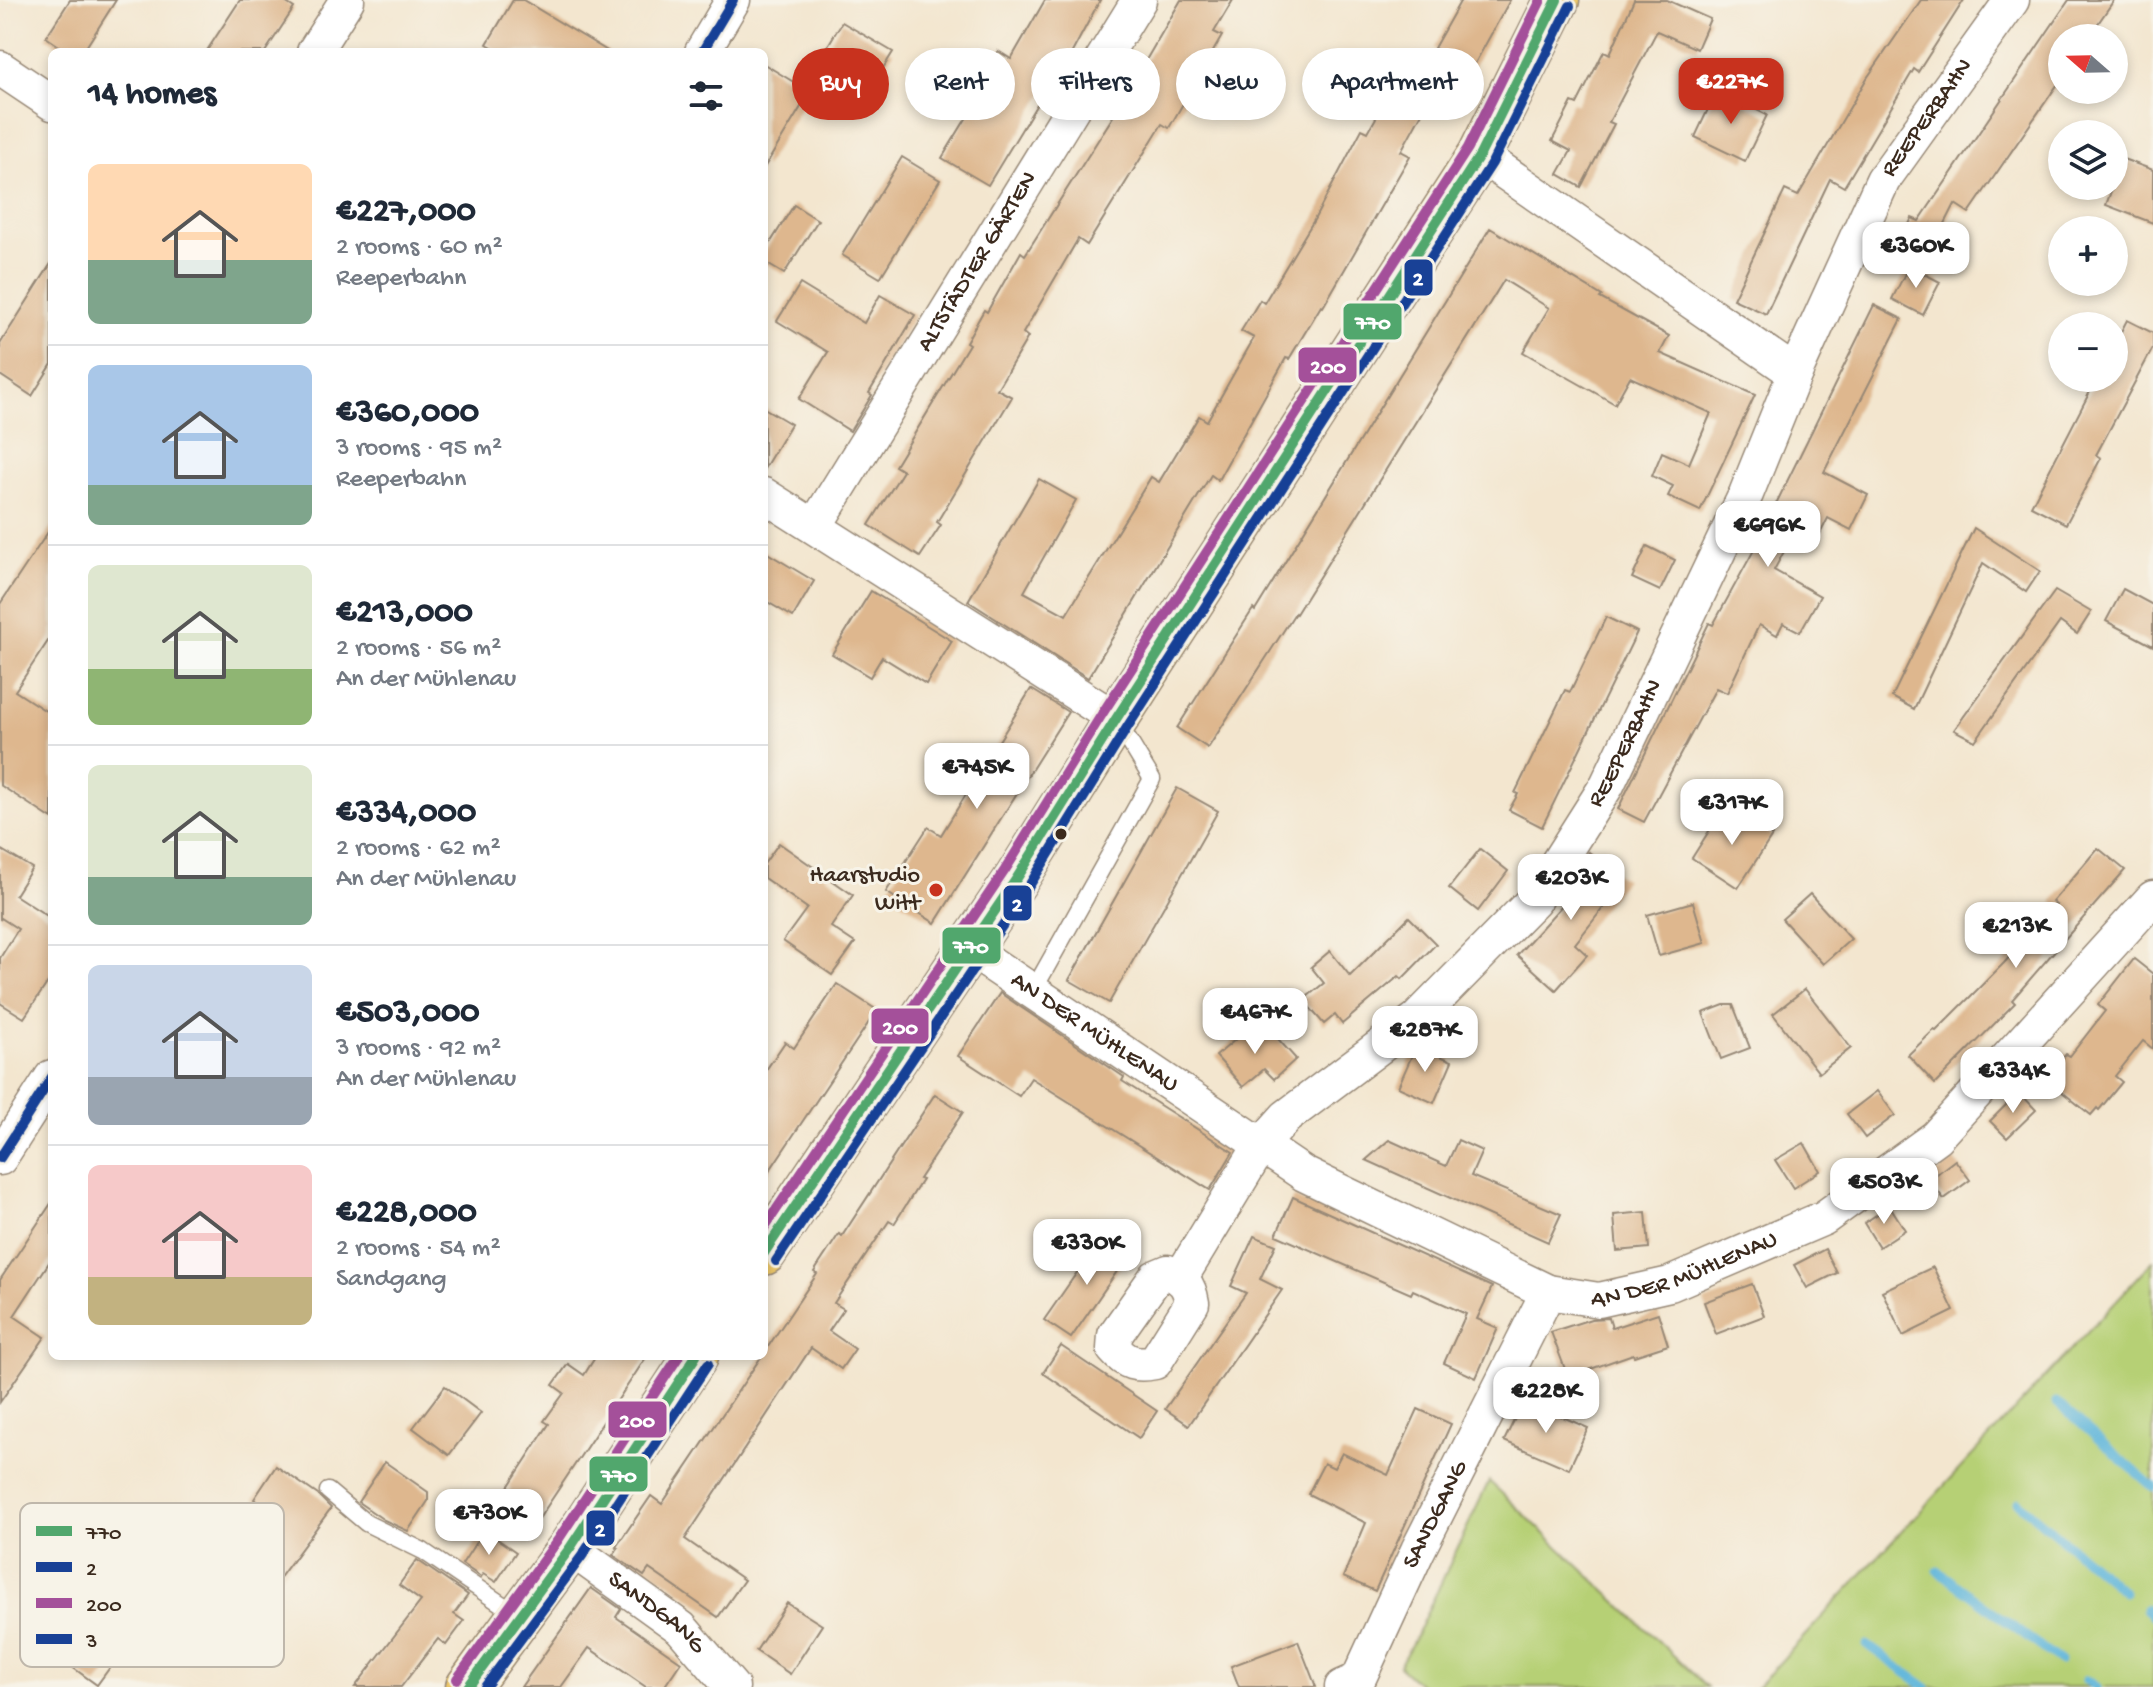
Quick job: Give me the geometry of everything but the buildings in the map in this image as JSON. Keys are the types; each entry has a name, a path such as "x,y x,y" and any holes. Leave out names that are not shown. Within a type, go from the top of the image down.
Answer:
{"main road":[{"path":"768,1247 1017,878 1480,155 1557,0"},
{"path":"468,1687 570,1548 693,1360"}],"street":[{"path":"317,48 347,0"},
{"path":"704,48 733,0"},
{"name":"ALTSTÄDTER GÄRTEN","path":"815,526 1139,0"},
{"name":"REEPERBAHN","path":"1261,1145 1286,1117 1418,1018 1534,900 1607,785 1746,494 1795,373 1883,180 2012,0"},
{"path":"0,68 48,100"},
{"path":"1480,155 1795,373"},
{"path":"768,497 1116,719"},
{"name":"AN DER MÜHLENAU","path":"968,948 1304,1174 1548,1292 1599,1300 1670,1284 1824,1218 1936,1137 2153,898"},
{"path":"0,1158 48,1083"},
{"path":"1181,1277 1261,1145"},
{"name":"SANDGANG","path":"1342,1687 1358,1680 1418,1550 1548,1292"},
{"name":"SANDGANG","path":"570,1548 681,1628 732,1687"}],"lane":[{"path":"1033,991 1152,779 1116,719"},
{"path":"328,1491 366,1523 423,1551 520,1617"}],"green space":[{"path":"2153,1261 2153,1687 1757,1687"},
{"path":"1489,1481 1707,1687 1422,1687 1399,1666"}],"waterway":[{"path":"2056,1402 2153,1487"},
{"path":"2018,1502 2124,1592"},
{"path":"1938,1571 2060,1661"},
{"path":"2145,1609 2153,1616"},
{"path":"1867,1645 1926,1687"},
{"path":"2086,1680 2096,1687"}],"transit line":[{"name":"3","path":"704,48 733,0"},
{"name":"200","path":"768,1222 1005,870 1104,711 1468,148 1541,0"},
{"name":"770","path":"768,1247 1017,878 1480,155 1557,0"},
{"name":"2","path":"776,1261 1029,886 1128,726 1492,163 1570,6"},
{"name":"3","path":"0,1158 48,1083"},
{"name":"200","path":"457,1679 558,1540 676,1360"},
{"name":"770","path":"468,1687 570,1548 693,1360"},
{"name":"2","path":"485,1687 582,1556 708,1364"}],"place":[{"name":"Haarstudio Witt","path":"936,890"}]}
